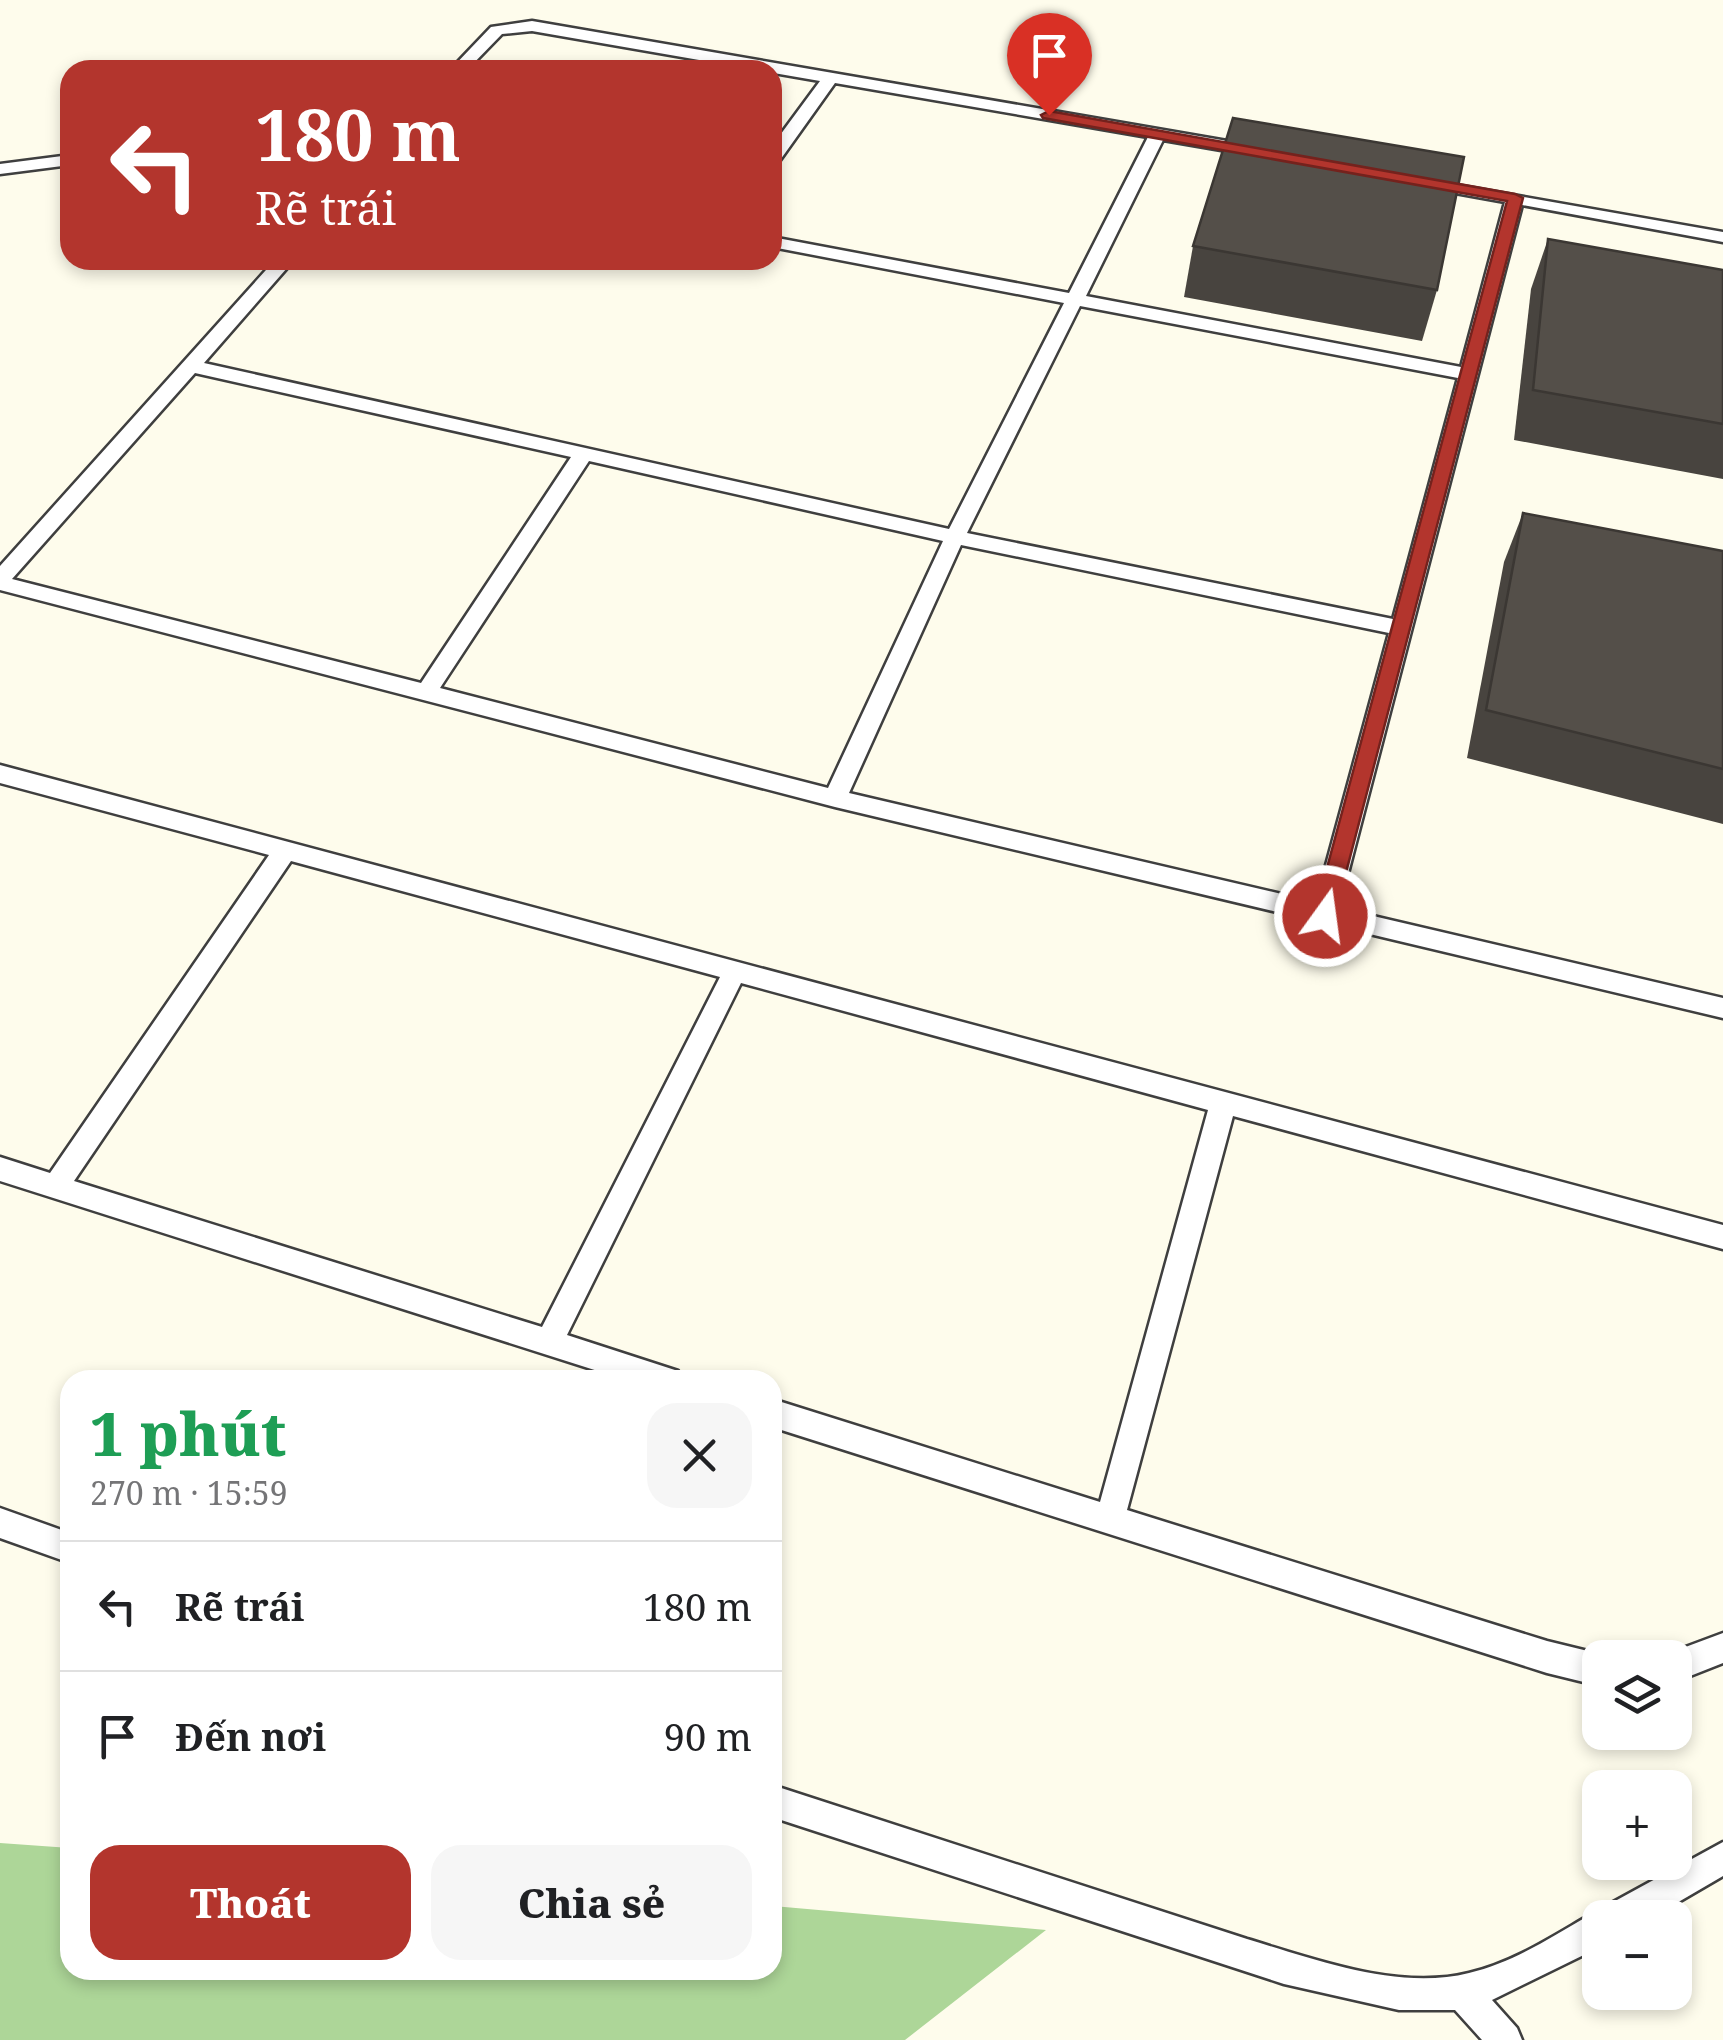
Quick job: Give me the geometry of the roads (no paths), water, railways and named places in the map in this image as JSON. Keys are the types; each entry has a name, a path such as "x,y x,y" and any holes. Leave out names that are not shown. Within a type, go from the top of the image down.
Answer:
{"lane":[{"path":"468,60 497,30 521,26 723,60"},
{"path":"782,70 1271,154"},
{"path":"782,145 830,78"},
{"path":"836,798 954,537 1158,134"},
{"path":"0,170 60,161"},
{"path":"1402,178 1723,237"},
{"path":"1325,916 1515,198"},
{"path":"782,244 1468,374"},
{"path":"276,270 0,581 836,798 1723,1008"},
{"path":"192,366 954,537 1399,628"},
{"path":"425,694 585,452"},
{"path":"0,774 1723,1237"},
{"path":"55,1187 285,851"},
{"path":"549,1343 735,971"},
{"path":"1110,1519 1222,1104"},
{"path":"0,1169 636,1370"},
{"path":"782,1416 1582,1666"},
{"path":"0,1522 60,1544"},
{"path":"1692,1660 1723,1648"},
{"path":"782,1804 1008,1882 1309,1976 1408,1993 1462,1992 1507,1976 1582,1937"},
{"path":"1650,1900 1723,1858"},
{"path":"1462,1992 1505,2040"}]}
